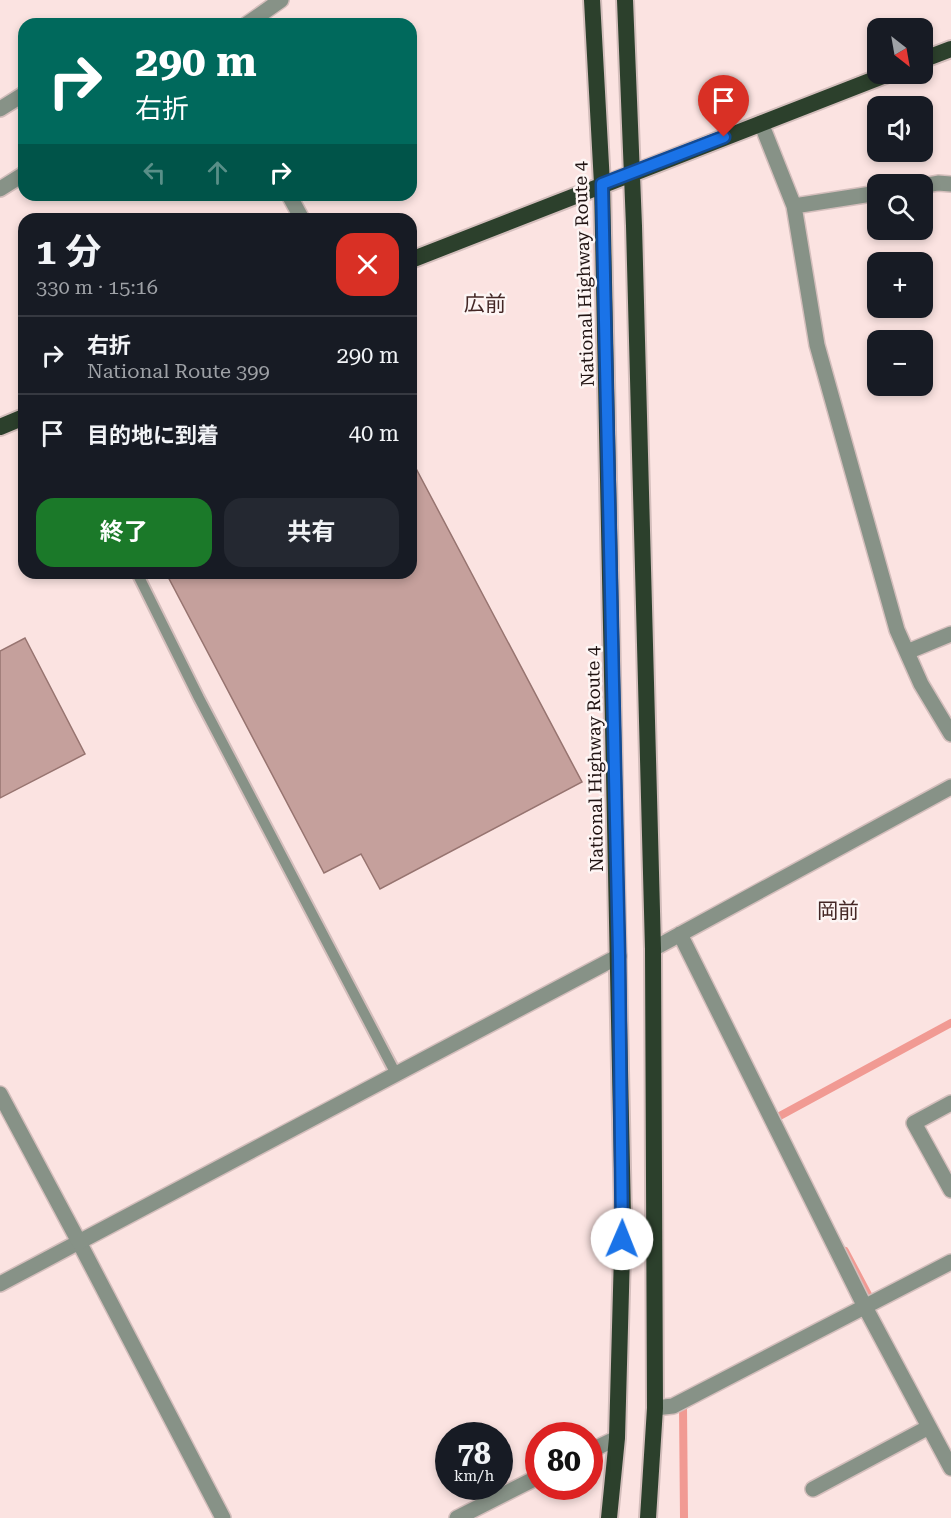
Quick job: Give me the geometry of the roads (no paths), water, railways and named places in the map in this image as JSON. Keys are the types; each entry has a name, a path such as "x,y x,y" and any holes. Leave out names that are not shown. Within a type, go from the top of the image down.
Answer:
{"highway":[{"name":"National Highway Route 4","path":"592,0 602,184 623,1217 617,1438 609,1518"},
{"path":"625,0 632,172 653,949 655,1408 648,1518"},
{"path":"933,56 951,49"},
{"path":"417,258 867,82"},
{"path":"0,427 18,420"}],"street":[{"path":"254,18 272,3"},
{"path":"0,109 18,98"},
{"path":"761,123 794,206 817,345 897,630 921,684 951,734"},
{"path":"1,186 18,177"},
{"path":"933,184 951,184"},
{"path":"794,206 867,195"},
{"path":"907,652 951,633"},
{"path":"653,949 951,787"},
{"path":"680,934 951,1468"},
{"path":"0,1284 619,956"},
{"path":"0,1094 223,1518"},
{"path":"951,1103 915,1123 951,1190"},
{"path":"655,1408 673,1406 869,1308 951,1262"},
{"path":"813,1489 929,1428"},
{"path":"603,1445 617,1438"},
{"path":"458,1518 525,1484"}],"lane":[{"path":"140,579 204,709 396,1074"}],"waterway":[{"path":"779,1124 776,1118 951,1023"},
{"path":"845,1251 873,1304"},
{"path":"684,1518 683,1406 689,1403"}],"district":[{"name":"広前","path":"485,304"},
{"name":"岡前","path":"838,911"}]}
